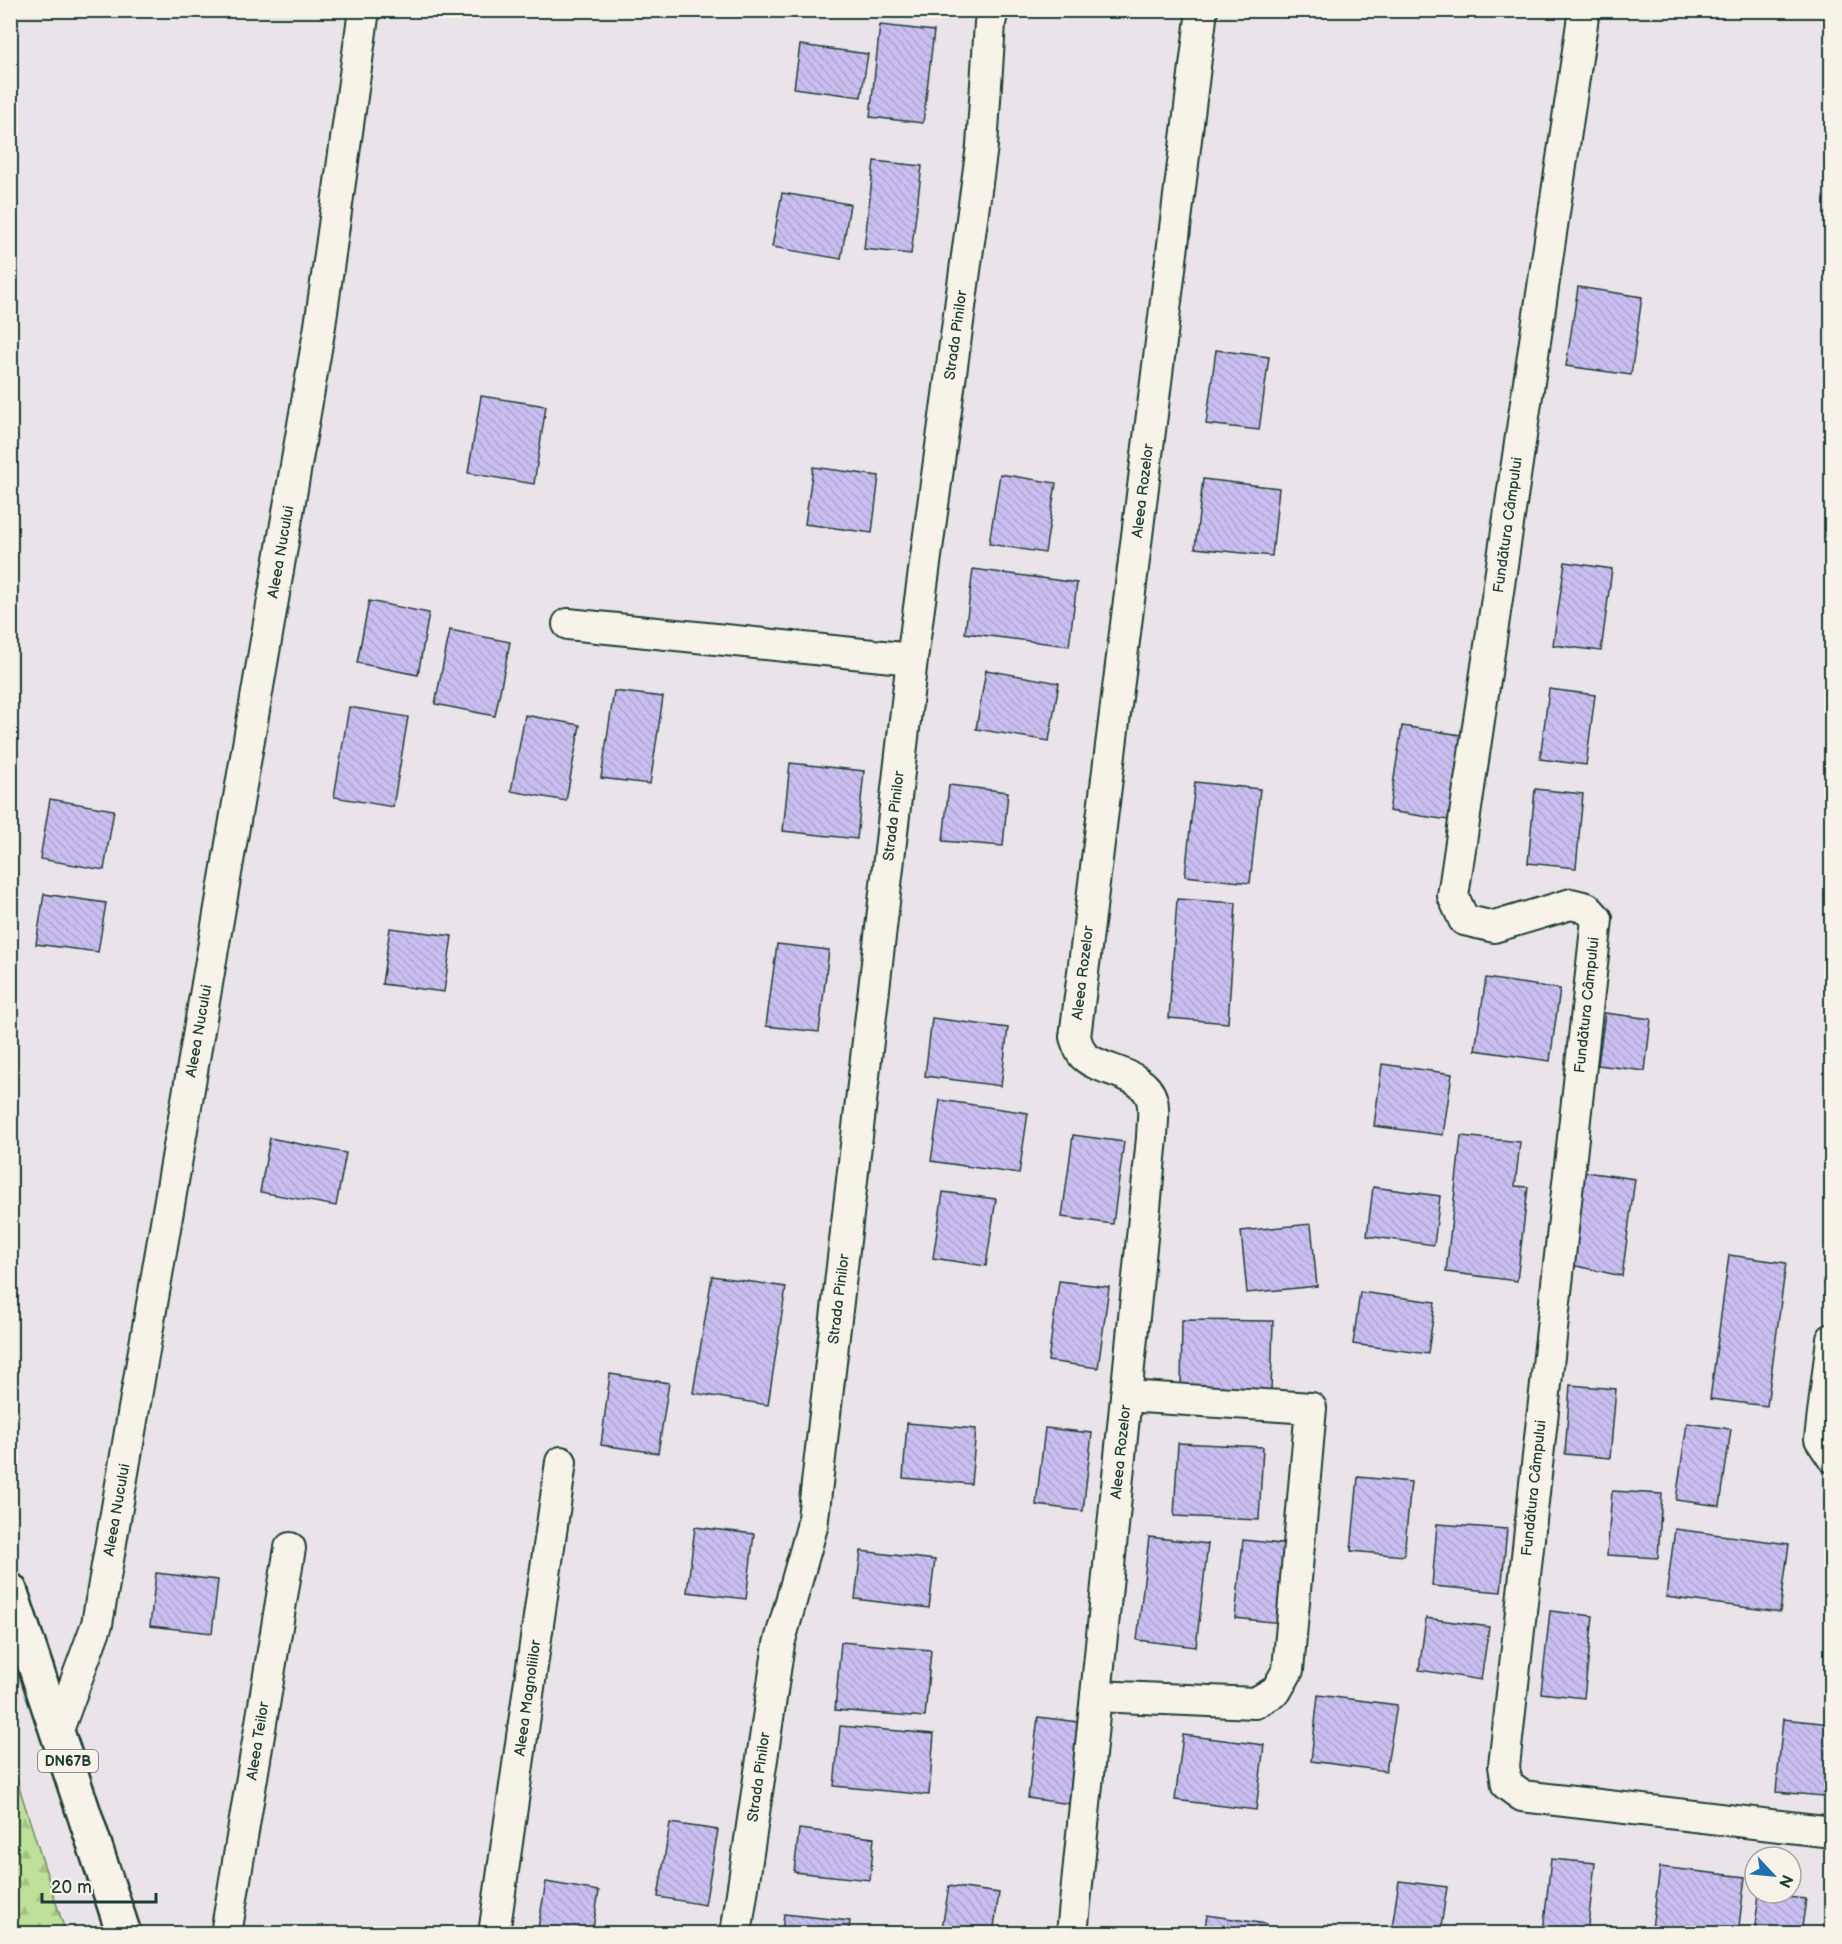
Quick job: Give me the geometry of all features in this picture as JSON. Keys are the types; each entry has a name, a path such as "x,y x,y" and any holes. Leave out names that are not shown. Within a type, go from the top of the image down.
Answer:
{"main road":[{"name":"DN67B","path":"10,1590 124,1934"}],"street":[{"name":"Aleea Nucului","path":"58,1730 97,1624 320,326 364,10"},
{"name":"Strada Pinilor","path":"736,1934 779,1644 812,1527 912,659 982,146 990,23 993,10"},
{"name":"Aleea Rozelor","path":"1072,1934 1152,1138 1152,1100 1144,1088 1128,1076 1097,1064 1083,1054 1075,1038 1202,10"},
{"name":"Fundătura Câmpului","path":"1584,10 1453,896 1464,920 1494,927 1571,904 1587,908 1597,920 1504,1766 1508,1785 1522,1796 1832,1832"},
{"path":"568,624 912,659"},
{"path":"1832,1339 1820,1439 1832,1457"},
{"path":"1096,1696 1254,1704 1276,1691 1288,1670 1311,1408 1126,1396"},
{"name":"Aleea Magnoliilor","path":"494,1934 561,1462"},
{"name":"Aleea Teilor","path":"226,1934 290,1548"}],"green space":[{"path":"10,1759 59,1912 66,1933 11,1933"}],"building":[{"path":"880,25 934,31 923,123 870,117"},
{"path":"800,45 868,54 861,97 794,88"},
{"path":"874,161 922,166 911,254 864,249"},
{"path":"782,193 850,204 841,259 772,247"},
{"path":"1578,287 1642,297 1631,375 1566,366"},
{"path":"1216,350 1269,357 1259,430 1206,424"},
{"path":"481,396 546,406 534,484 468,473"},
{"path":"813,467 879,476 872,533 805,524"},
{"path":"1000,474 1056,483 1045,553 989,544"},
{"path":"1203,479 1279,488 1272,556 1195,548"},
{"path":"1565,562 1612,569 1601,651 1553,645"},
{"path":"973,569 1077,583 1069,646 965,633"},
{"path":"369,601 429,613 418,675 357,663"},
{"path":"450,630 510,642 495,716 435,704"},
{"path":"986,670 1059,683 1049,741 976,729"},
{"path":"1549,689 1595,695 1586,765 1540,759"},
{"path":"614,691 663,697 650,784 601,778"},
{"path":"349,707 408,717 393,807 334,797"},
{"path":"525,715 580,725 566,801 511,791"},
{"path":"1402,726 1461,735 1448,820 1389,811"},
{"path":"790,763 864,771 857,839 783,831"},
{"path":"1195,782 1260,789 1250,883 1185,876"},
{"path":"949,785 1008,792 1003,846 943,841"},
{"path":"1535,789 1583,794 1576,868 1528,863"},
{"path":"50,799 114,810 104,870 40,859"},
{"path":"44,894 106,903 98,952 36,944"},
{"path":"1177,899 1236,903 1228,1023 1169,1018"},
{"path":"390,928 452,936 444,992 382,984"},
{"path":"777,944 829,950 819,1032 766,1026"},
{"path":"1486,978 1560,989 1550,1061 1475,1050"},
{"path":"1605,1013 1651,1019 1645,1071 1598,1065"},
{"path":"932,1018 1008,1028 1001,1086 925,1076"},
{"path":"1382,1064 1452,1074 1443,1135 1374,1126"},
{"path":"940,1100 1028,1113 1019,1174 931,1161"},
{"path":"1073,1135 1124,1142 1113,1224 1062,1217"},
{"path":"1461,1136 1520,1142 1515,1186 1528,1187 1517,1281 1446,1272"},
{"path":"270,1138 346,1153 336,1206 260,1192"},
{"path":"1578,1171 1635,1179 1622,1276 1567,1264"},
{"path":"1373,1187 1440,1196 1434,1245 1367,1236"},
{"path":"943,1192 996,1199 986,1266 933,1258"},
{"path":"1311,1224 1317,1286 1247,1293 1241,1231"},
{"path":"1729,1255 1786,1263 1767,1406 1710,1399"},
{"path":"712,1276 786,1287 768,1405 693,1393"},
{"path":"1059,1281 1109,1287 1098,1368 1048,1361"},
{"path":"1360,1292 1435,1302 1428,1354 1353,1344"},
{"path":"1182,1320 1273,1321 1271,1393 1181,1392"},
{"path":"610,1374 669,1383 658,1453 601,1445"},
{"path":"1570,1385 1616,1389 1610,1458 1565,1454"},
{"path":"907,1423 976,1429 971,1484 903,1478"},
{"path":"1687,1423 1731,1429 1720,1506 1676,1500"},
{"path":"1045,1428 1092,1433 1083,1511 1036,1505"},
{"path":"1178,1443 1263,1447 1259,1520 1174,1516"},
{"path":"1358,1477 1411,1482 1404,1556 1351,1551"},
{"path":"1612,1491 1662,1494 1658,1558 1607,1555"},
{"path":"1437,1524 1507,1529 1501,1592 1432,1586"},
{"path":"695,1527 754,1534 746,1599 687,1592"},
{"path":"1675,1529 1789,1544 1780,1612 1666,1597"},
{"path":"1149,1537 1208,1544 1196,1647 1137,1640"},
{"path":"1243,1540 1290,1545 1282,1623 1235,1618"},
{"path":"861,1551 935,1560 929,1608 855,1599"},
{"path":"156,1573 218,1580 212,1633 150,1626"},
{"path":"1550,1611 1593,1616 1584,1698 1541,1693"},
{"path":"1426,1618 1489,1627 1481,1680 1419,1670"},
{"path":"841,1642 931,1650 925,1717 835,1710"},
{"path":"1318,1695 1397,1705 1386,1771 1311,1761"},
{"path":"1038,1717 1086,1723 1076,1805 1028,1798"},
{"path":"1783,1719 1831,1724 1824,1796 1776,1792"},
{"path":"840,1726 934,1734 929,1795 834,1786"},
{"path":"1183,1735 1264,1745 1256,1810 1175,1800"},
{"path":"670,1823 718,1830 705,1905 658,1897"},
{"path":"799,1829 874,1838 870,1880 794,1872"},
{"path":"1551,1859 1595,1863 1587,1934 1543,1932"},
{"path":"1660,1867 1743,1877 1738,1934 1700,1934 1652,1928"},
{"path":"1399,1881 1447,1887 1440,1934 1391,1934"},
{"path":"546,1882 599,1891 592,1934 537,1934"},
{"path":"949,1886 999,1893 993,1934 941,1934"},
{"path":"1803,1899 1806,1899 1801,1934 1754,1934 1758,1905 1803,1905"},
{"path":"784,1914 850,1921 848,1934 782,1934"},
{"path":"1207,1915 1266,1924 1265,1934 1204,1934"}]}
